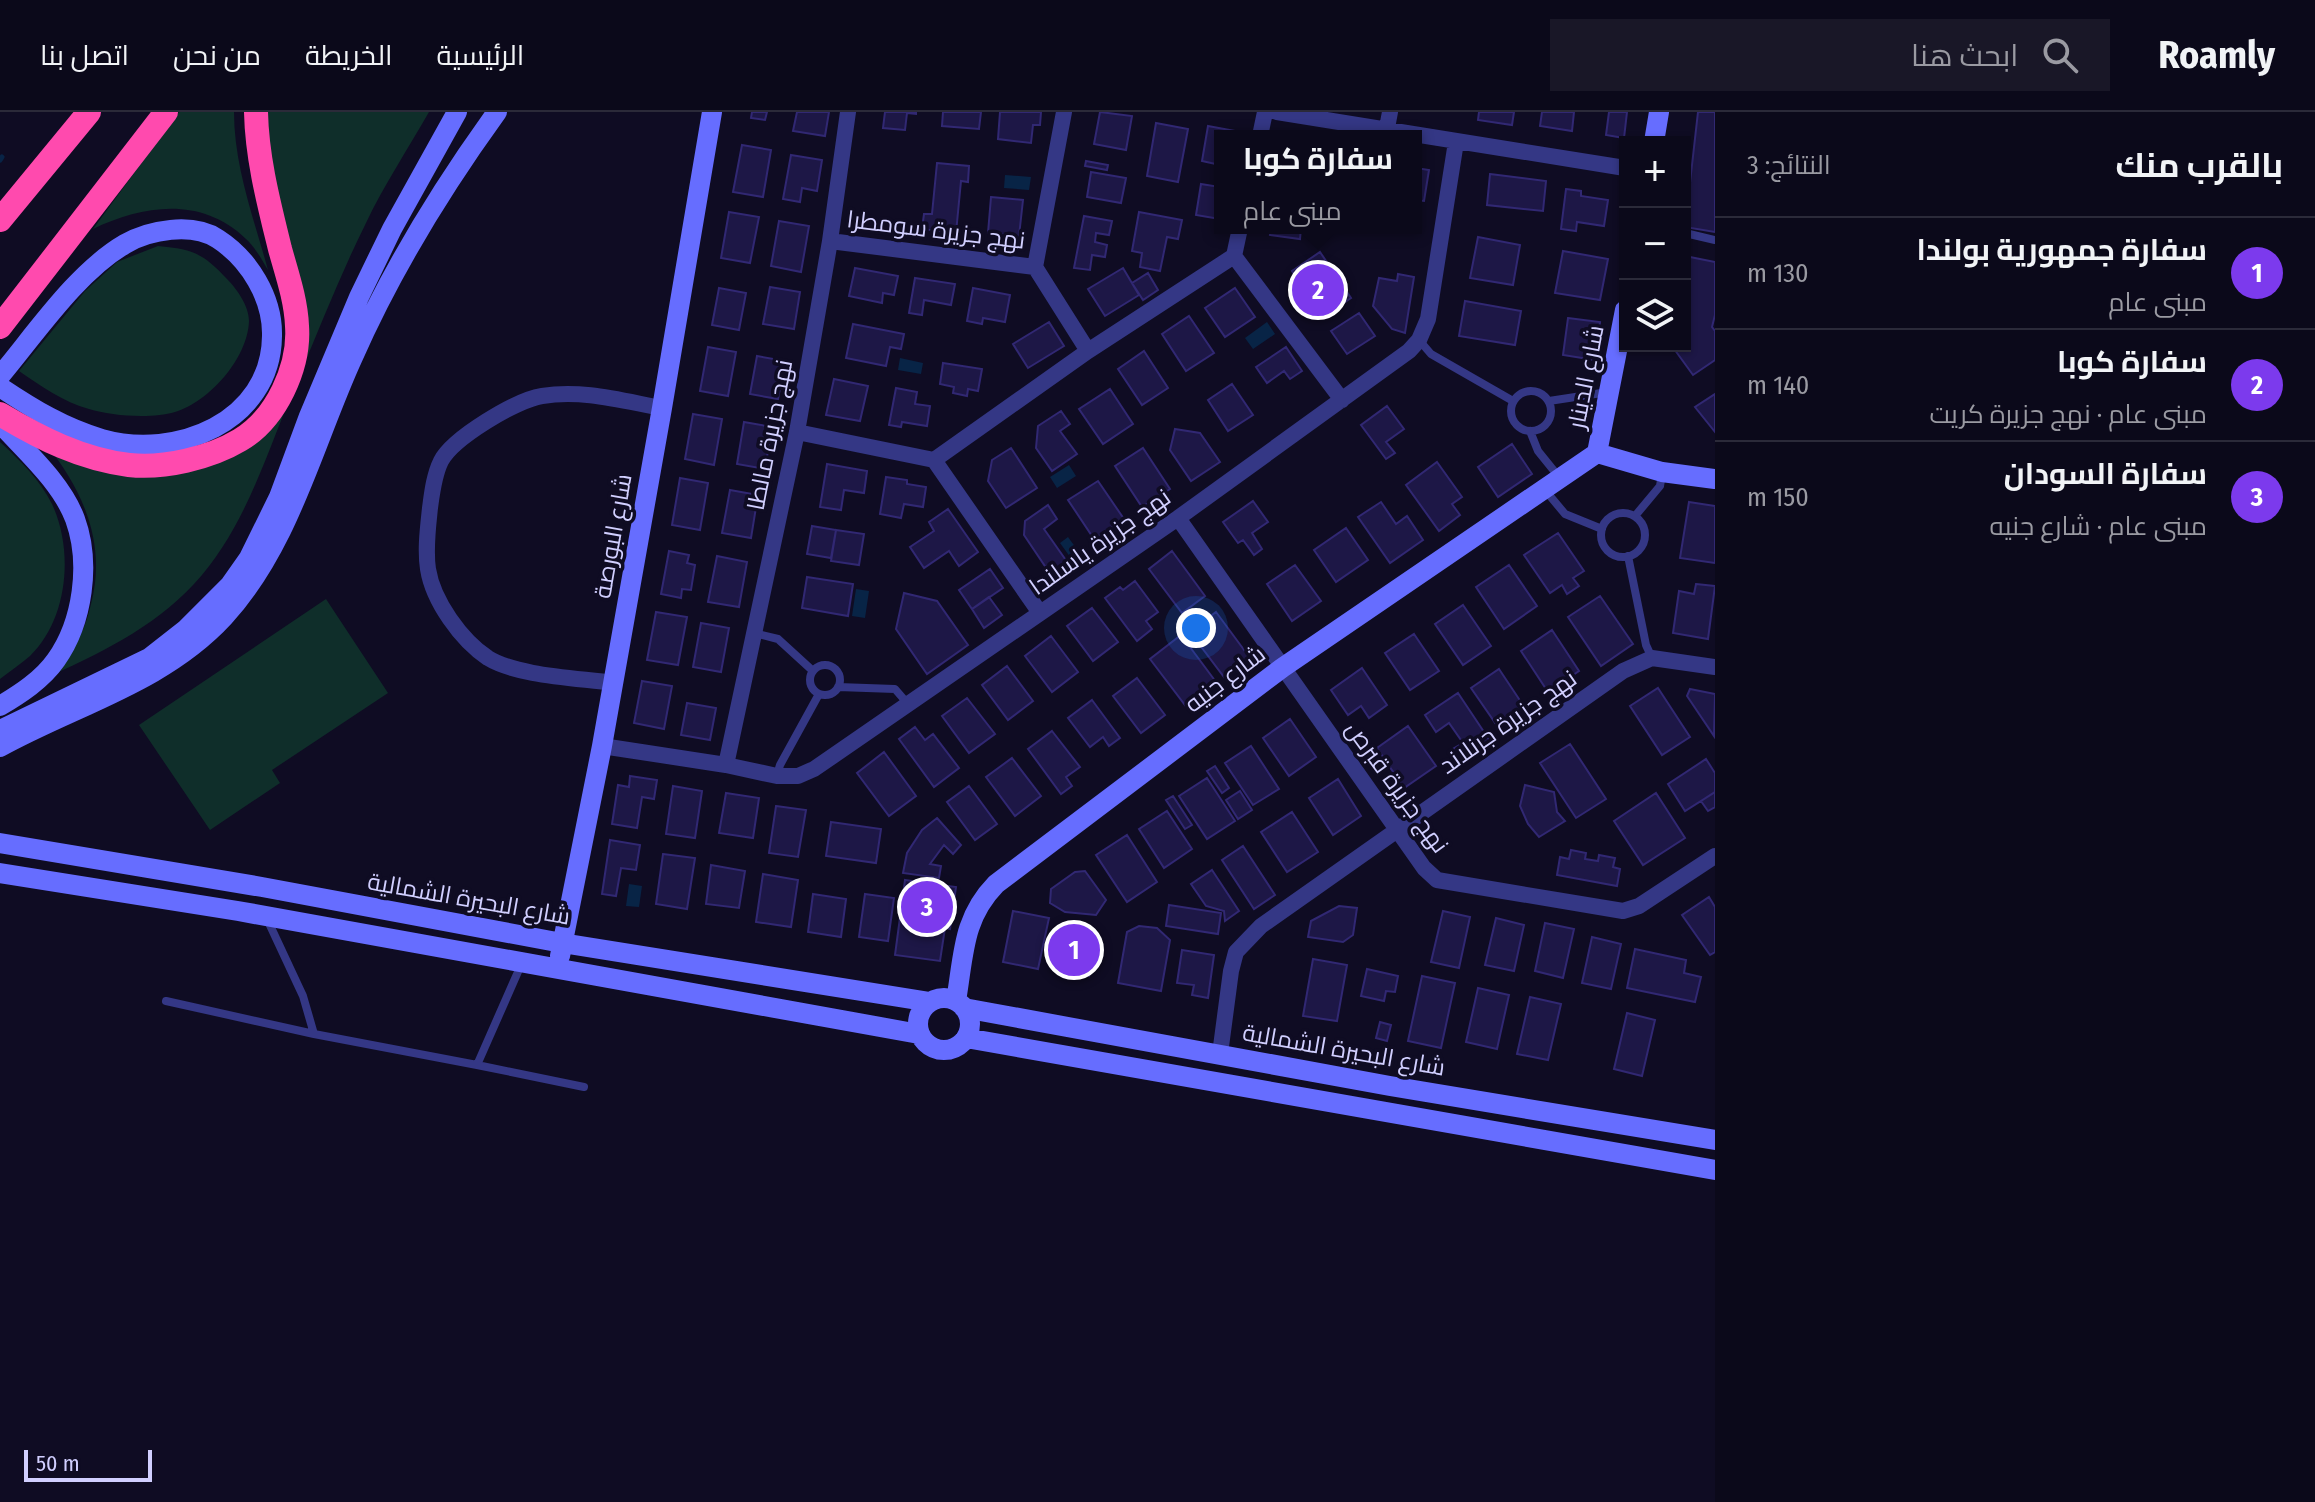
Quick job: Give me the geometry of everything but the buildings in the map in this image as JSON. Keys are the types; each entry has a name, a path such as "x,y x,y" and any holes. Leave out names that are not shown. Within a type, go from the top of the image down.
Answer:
{"highway":[{"path":"0,220 89,112"},
{"path":"0,327 166,112"},
{"path":"0,414 66,449 95,459 131,465 166,465 197,458 236,430 260,423 277,402 289,376 297,350 297,326 293,296 261,167 256,112"},
{"path":"0,201 41,172"}],"main road":[{"path":"0,730 149,658 186,629 230,585 249,558 279,497 359,297 392,229 457,112"},
{"path":"0,747 158,670 194,644 224,617 239,598 262,566 288,518 326,416 376,307 433,209 497,112"},
{"name":"شارع البورصة","path":"558,968 602,746 712,112"},
{"path":"1655,136 1659,112"},
{"path":"0,376 96,266 126,243 159,231 186,230 216,237 240,258 256,278 266,302 272,335 268,365 236,430 146,445 105,440 69,428 39,413 0,387"},
{"name":"شارع الدينار","path":"1597,453 1619,341"},
{"path":"0,423 48,476 75,518 83,561 83,581 72,630 56,660 26,691 0,706"},
{"path":"1597,453 1662,472 1715,479"},
{"name":"شارع جنيه","path":"960,1005 969,922 980,900 996,884 1282,668 1597,453"},
{"name":"شارع البحيرة الشمالية","path":"0,843 262,887 562,943 930,1002"},
{"path":"0,873 266,916 919,1034"},
{"path":"943,998 960,1005 970,1023 966,1038 956,1048 937,1050 928,1045 919,1034 919,1016 930,1002 943,998"},
{"name":"شارع البحيرة الشمالية","path":"960,1005 1390,1086 1715,1140"},
{"path":"966,1038 1715,1170"}],"street":[{"name":"نهج جزيرة مالطا","path":"726,765 797,432 830,241 848,112"},
{"name":"نهج جزيرة سومطرا","path":"1064,112 1035,267 1088,351"},
{"path":"1277,112 1389,120 1419,130"},
{"path":"1422,131 1456,142 1619,167"},
{"path":"1419,340 1428,319 1456,142"},
{"path":"934,460 1088,351 1234,256 1239,234"},
{"name":"نهج جزيرة سومطرا","path":"830,241 1035,267"},
{"path":"1234,256 1342,400"},
{"name":"نهج جزيرة ياسلندا","path":"602,746 777,776 798,776 814,769 1178,518 1409,351 1419,340"},
{"path":"613,683 512,668 489,658 470,642 436,594 428,569 427,528 434,483 442,459 458,443 516,404 541,396 571,394 662,408"},
{"path":"797,432 934,460 1040,613"},
{"name":"نهج جزيرة قبرص","path":"1178,518 1424,868 1437,880 1623,911 1639,906 1715,856"},
{"path":"1652,658 1715,667"},
{"name":"نهج جزيرة جرنلاند","path":"1220,1054 1231,971 1236,952 1247,938 1623,671 1652,658"}],"lane":[{"path":"1691,234 1715,240"},
{"path":"1419,340 1431,354 1513,401"},
{"path":"1513,401 1527,391 1544,395 1549,401 1552,410 1546,425 1530,431"},
{"path":"1549,401 1609,392"},
{"path":"1513,401 1512,417 1516,424 1530,431 1565,514 1602,529"},
{"path":"1635,516 1660,486 1662,472"},
{"path":"1615,514 1635,516 1645,534 1643,544 1637,552 1628,556 1611,553 1605,547 1602,529 1615,514"},
{"path":"1628,556 1646,645 1652,658"},
{"path":"754,633 778,639 813,671"},
{"path":"820,666 829,666 836,670 840,678 838,687 834,693 819,694 810,684 813,671 820,666"},
{"path":"838,687 895,689 908,704"},
{"path":"777,776 819,694"},
{"path":"266,916 303,996 314,1034"},
{"path":"477,1065 523,962"},
{"path":"166,1001 314,1034 584,1087"}],"green space":[{"path":"179,112 234,112 241,172 268,270 249,242 229,225 191,211 152,210 93,229"},
{"path":"264,112 429,112 380,195 357,242 255,486 212,562 178,600 142,628 103,651 41,680 83,630 91,604 96,560 94,539 81,499 46,444 145,470 255,428 301,344 268,157"},
{"path":"158,246 188,251 204,258 231,283 247,310 249,321 242,349 213,389 188,407 175,412 120,415 79,406 19,371 85,291 117,262"},
{"path":"0,442 29,471 52,504 59,523 65,563 59,604 43,641 30,656 0,679"},
{"path":"326,599 388,693 272,770 280,783 210,830 139,725"}],"water":[{"path":"1005,175 1031,177 1029,190 1004,188"},
{"path":"1267,322 1275,334 1253,349 1245,338"},
{"path":"900,358 923,363 921,374 898,370"},
{"path":"1069,465 1076,476 1057,488 1050,477"},
{"path":"1068,537 1084,559 1076,565 1060,543"},
{"path":"856,589 869,591 865,618 852,616"},
{"path":"629,884 642,886 639,907 626,906"}],"place":[{"name":"سفارة كوبا","path":"1318,290"},
{"name":"سفارة السودان","path":"927,907"},
{"name":"سفارة جمهورية بولندا","path":"1074,950"}]}
